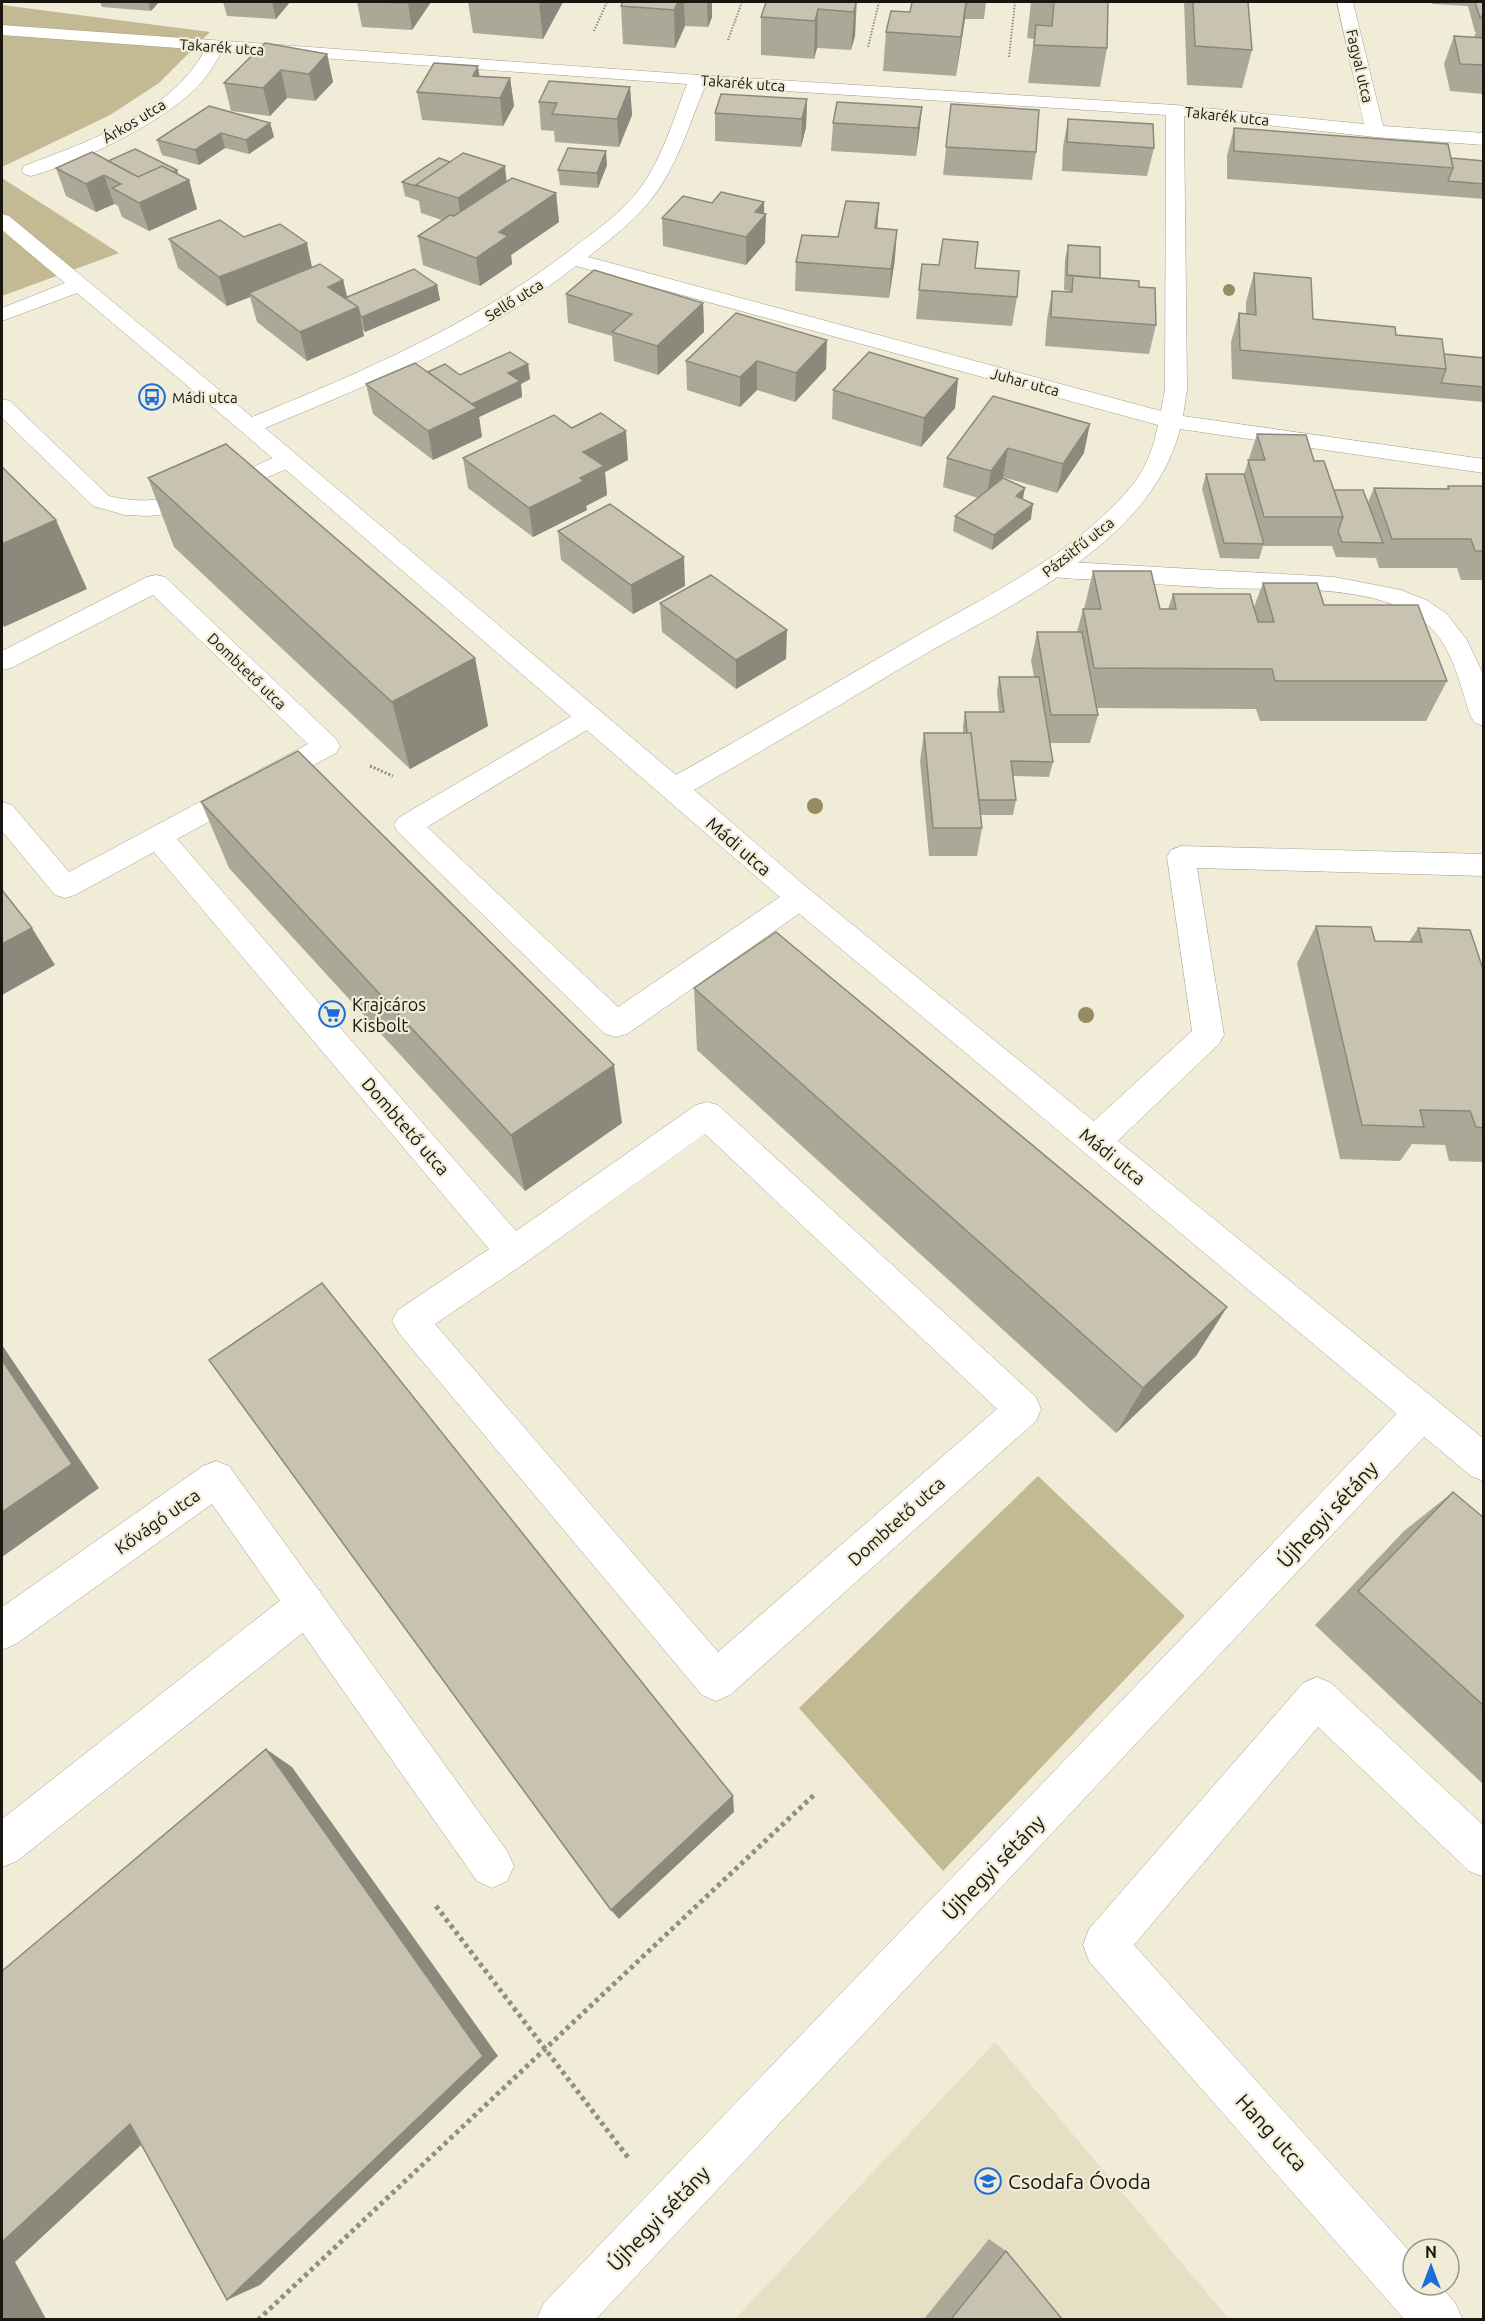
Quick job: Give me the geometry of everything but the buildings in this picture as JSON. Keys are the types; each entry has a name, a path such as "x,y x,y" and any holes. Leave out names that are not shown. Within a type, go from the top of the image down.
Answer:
{"street":[{"name":"Fagyal utca","path":"1346,2 1375,131"},
{"name":"Takarék utca","path":"2,30 698,80 1175,111 1375,131 1484,139"},
{"name":"Árkos utca","path":"31,170 103,141 150,115 191,82 212,57 216,46"},
{"name":"Sellő utca","path":"249,426 352,383 456,335 508,306 573,259 615,225 644,195 663,165 698,80"},
{"name":"Pázsitfű utca","path":"674,789 1052,569 1111,522 1145,485 1159,460 1171,421 1176,389 1175,111"},
{"name":"Mádi utca","path":"2,220 591,716 800,898 1484,1463"},
{"name":"Juhar utca","path":"573,259 1171,421 1484,466"},
{"path":"2,315 78,285"},
{"path":"2,406 101,501 116,507 135,510 171,508 288,460"},
{"path":"1052,569 1341,587 1399,598 1423,608 1439,620 1452,637 1463,659 1484,717"},
{"name":"Dombtető utca","path":"2,662 156,583 326,746 65,887 2,812"},
{"path":"591,716 408,825 616,1025 800,898"},
{"name":"Dombtető utca","path":"158,837 513,1252"},
{"path":"1095,1141 1208,1035 1181,857 1484,866"},
{"name":"Dombtető utca","path":"707,1115 1023,1409 716,1681 410,1321 513,1252 707,1115"},
{"name":"Újhegyi sétány","path":"561,2319 1423,1412"},
{"name":"Kővágó utca","path":"2,1630 216,1479 492,1866"},
{"path":"2,1846 306,1605"},
{"name":"Hang utca","path":"1438,2319 1105,1944 1317,1697 1484,1856"}],"path":[{"path":"1004,100 1016,2"},
{"path":"258,2319 815,1794"},
{"path":"436,1906 667,2209"}],"shaded area":[{"path":"2,5 210,32 159,83 110,115 2,167"},
{"path":"2,178 119,253 2,296"},
{"path":"1038,1476 1185,1616 943,1871 799,1708"},
{"name":"Csodafa Óvoda","path":"995,2042 1229,2319 734,2320"}],"place":[{"name":"Mádi utca","path":"152,397"},
{"name":"Krajcáros Kisbolt","path":"332,1014"},
{"name":"Csodafa Óvoda","path":"988,2181"}]}
